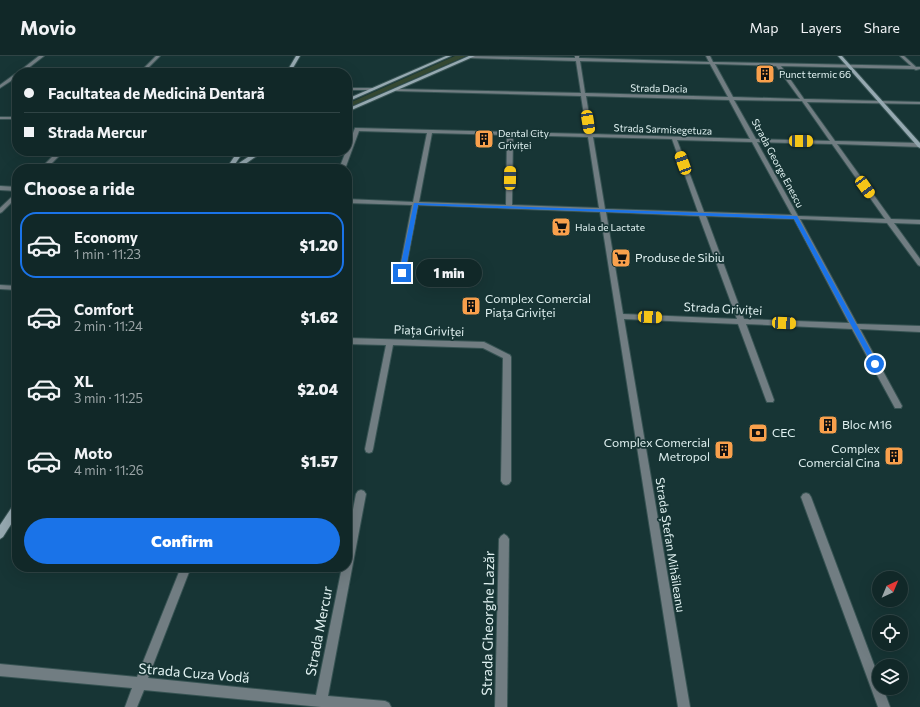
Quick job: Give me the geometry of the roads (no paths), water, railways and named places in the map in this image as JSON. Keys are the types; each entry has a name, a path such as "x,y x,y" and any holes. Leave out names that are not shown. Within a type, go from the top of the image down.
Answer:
{"main road":[{"path":"291,68 298,56"},
{"path":"352,99 449,56"},
{"path":"840,56 920,145"},
{"path":"352,109 472,57"},
{"path":"237,164 246,156"},
{"path":"239,164 253,156"},
{"path":"0,534 12,515"}],"street":[{"path":"26,68 42,56"},
{"path":"146,68 158,56"},
{"name":"Strada George Enescu","path":"708,56 898,406"},
{"path":"902,56 918,68 920,72"},
{"path":"472,57 577,58 918,68"},
{"name":"Strada Ștefan Mihăileanu","path":"577,58 684,707"},
{"path":"778,65 920,264"},
{"path":"0,87 12,78"},
{"path":"352,89 373,89"},
{"name":"Strada Dacia","path":"397,90 920,103"},
{"path":"0,118 12,118"},
{"name":"Strada Sarmisegetuza","path":"352,142 357,129 920,145"},
{"path":"402,273 430,131"},
{"path":"509,207 510,134"},
{"path":"674,138 770,400"},
{"path":"48,164 56,156"},
{"path":"0,188 12,189"},
{"path":"0,211 12,199"},
{"path":"352,201 920,222"},
{"path":"0,287 12,288"},
{"name":"Strada Griviței","path":"620,316 920,329"},
{"name":"Piața Griviței","path":"352,341 484,345 507,357 506,481"},
{"path":"369,449 390,342"},
{"name":"Strada Mercur","path":"352,540 361,494"},
{"path":"806,497 884,707"},
{"name":"Strada Gheorghe Lazăr","path":"501,707 504,539"},
{"path":"131,707 184,572"},
{"name":"Strada Mercur","path":"321,701 346,572"},
{"name":"Strada Cuza Vodă","path":"0,670 385,707"}],"place":[{"name":"Punct termic 66","path":"765,74"},
{"name":"Dental City Griviței","path":"484,139"},
{"name":"Hala de Lactate","path":"561,227"},
{"name":"Produse de Sibiu","path":"621,258"},
{"name":"Complex Comercial Piața Griviței","path":"471,306"},
{"name":"Bloc M16","path":"828,425"},
{"name":"CEC","path":"758,433"},
{"name":"Complex Comercial Metropol","path":"724,450"},
{"name":"Complex Comercial Cina","path":"894,456"}]}
